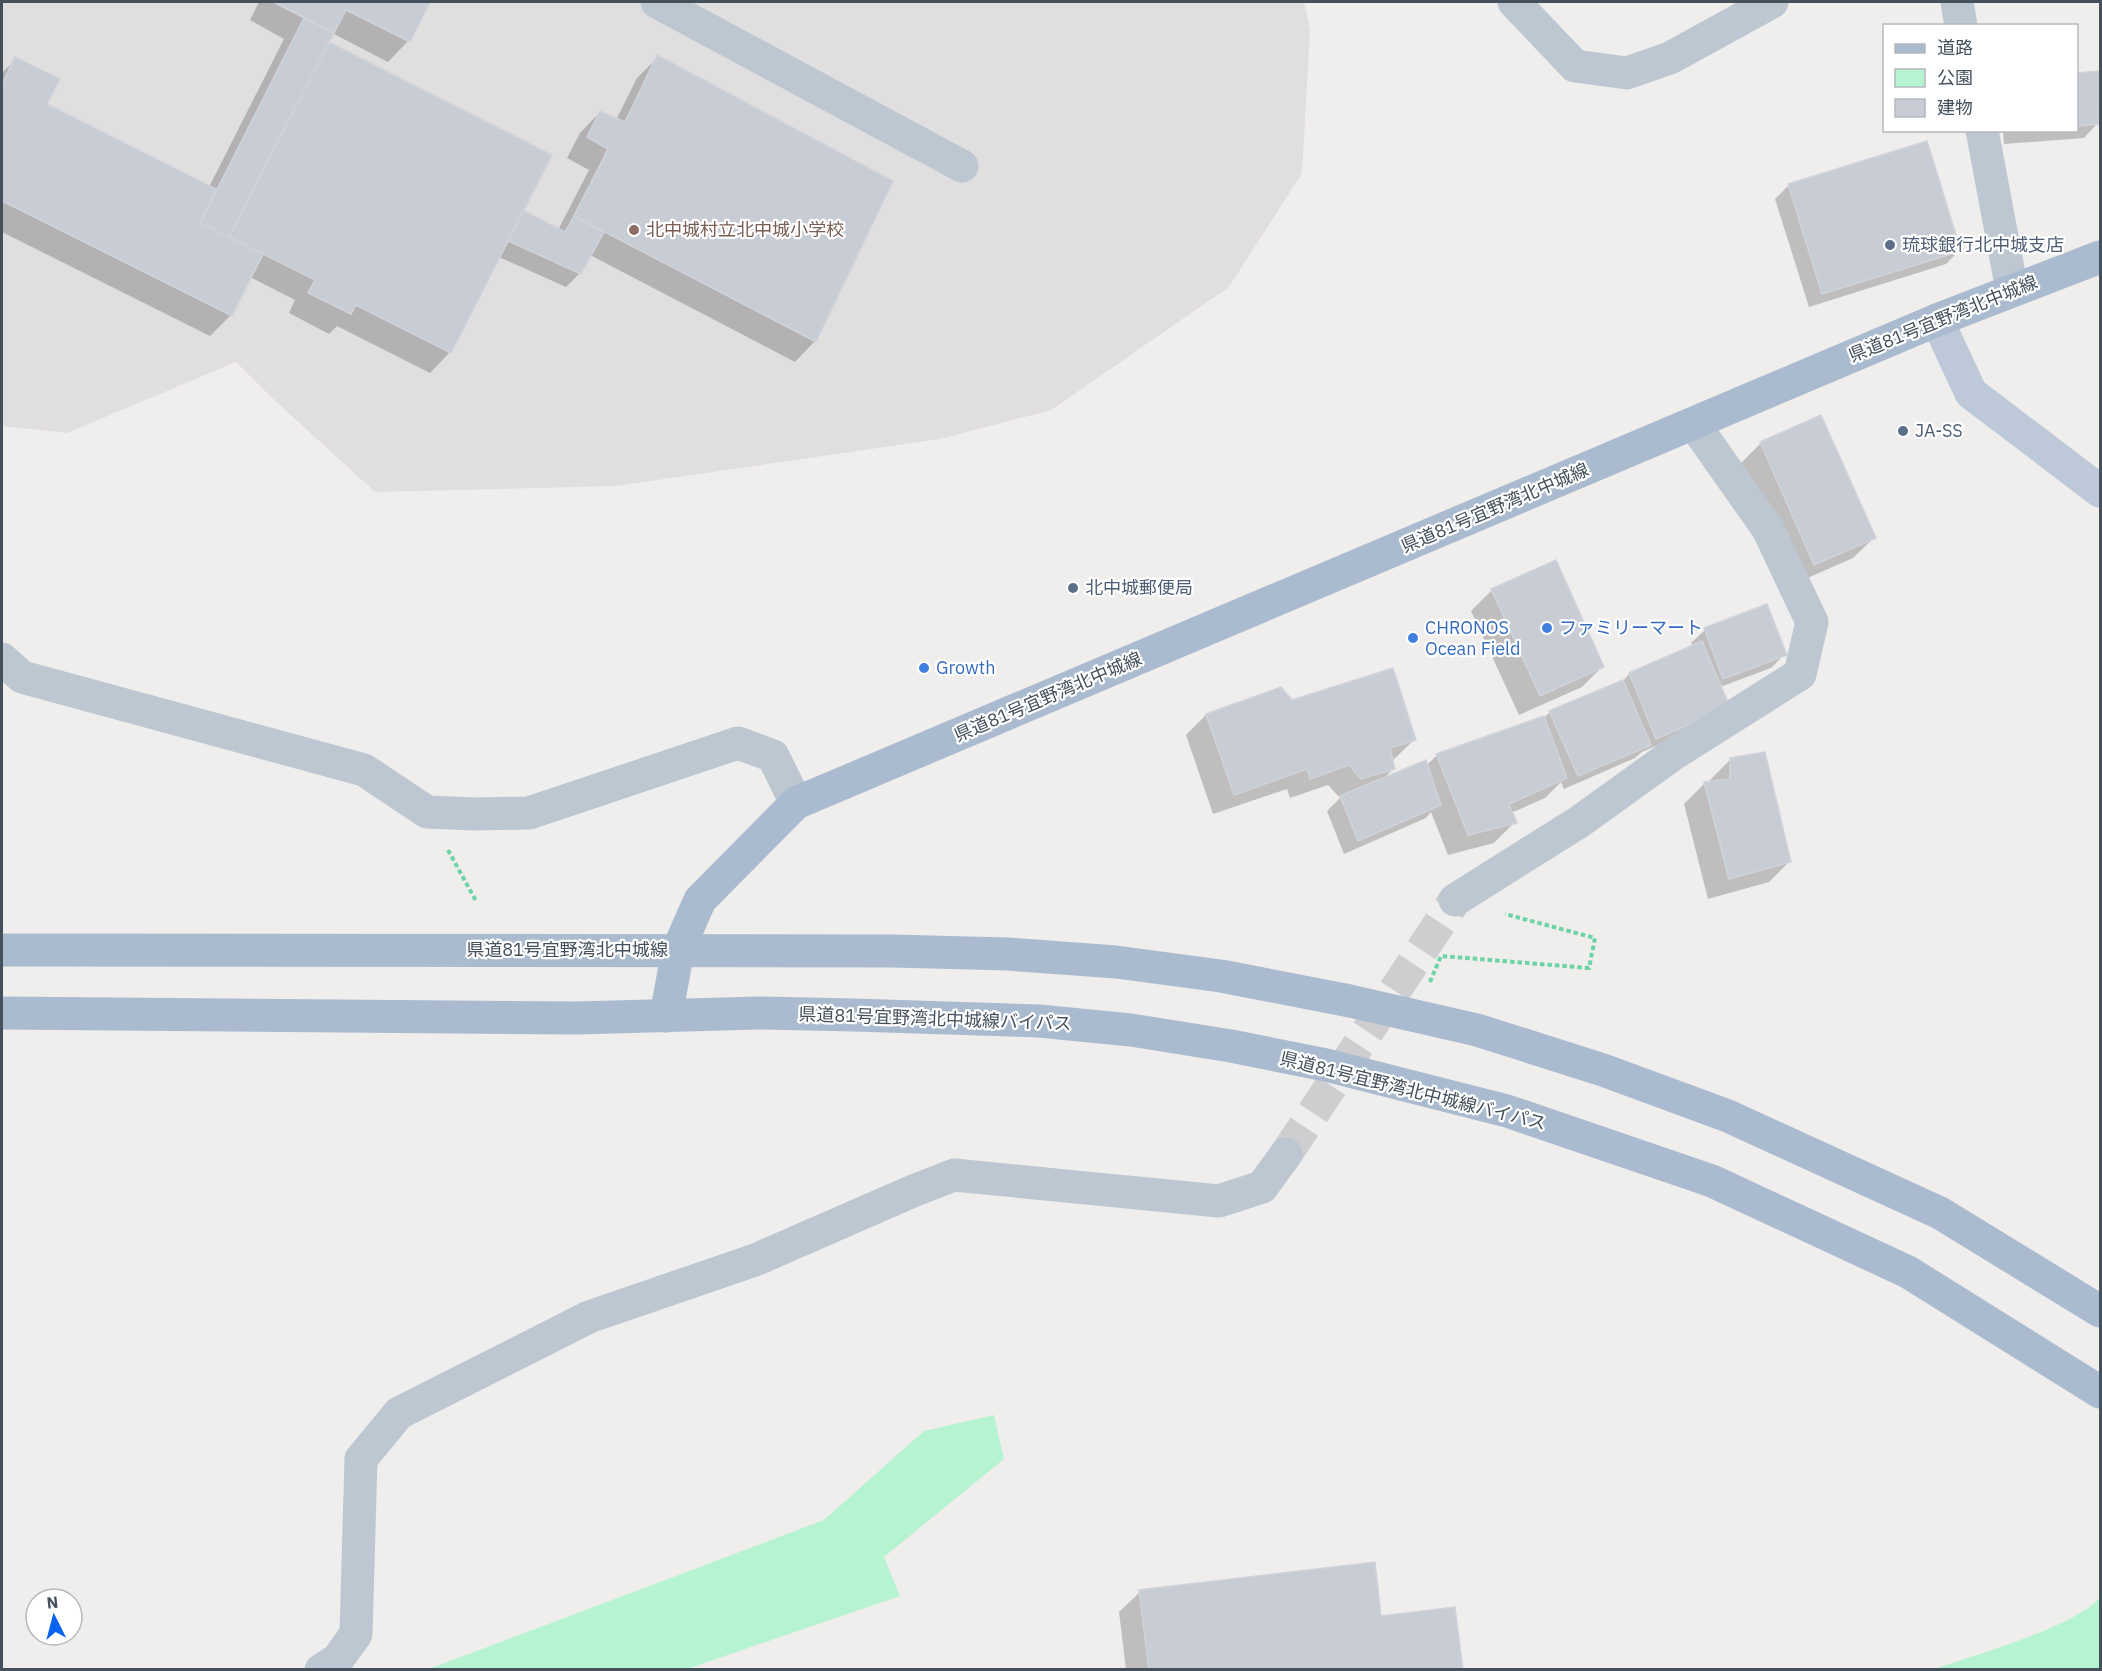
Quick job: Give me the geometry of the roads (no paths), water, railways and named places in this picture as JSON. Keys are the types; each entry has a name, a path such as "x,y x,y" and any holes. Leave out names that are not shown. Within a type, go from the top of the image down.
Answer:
{"main road":[{"name":"県道81号宜野湾北中城線","path":"2,950 678,950 700,900 796,803 1937,320 2100,257"},
{"path":"2,1012 577,1018 666,1016 678,950 1008,954 1116,962 1221,976 1350,1001 1476,1030 1603,1070 1728,1116 1940,1213 2100,1311"},
{"name":"県道81号宜野湾北中城線バイパス","path":"666,1016 759,1013 865,1015 1039,1021 1131,1030 1231,1046 1326,1065 1507,1111 1712,1181 1908,1272 2100,1392"}],"street":[{"path":"657,2 962,166"},
{"path":"1514,2 1575,66 1627,73 1670,58 1772,2"},
{"path":"1982,132 2013,290"},
{"path":"1937,320 1971,393 2100,491"},
{"path":"1455,900 1579,822 1672,755 1800,674 1812,622 1768,529 1694,424"},
{"path":"2,659 22,677 364,770 427,813 529,813 738,743 773,756 796,803"},
{"path":"321,1670 338,1659 356,1634 361,1458 399,1413 589,1317 756,1260 954,1175 1219,1201 1262,1187 1286,1154"}],"tunnel":[{"path":"1286,1154 1455,900"}],"place":[{"name":"北中城村立北中城小学校","path":"634,230"},
{"name":"琉球銀行北中城支店","path":"1890,245"},
{"name":"JA-SS","path":"1903,431"},
{"name":"北中城郵便局","path":"1073,588"},
{"name":"ファミリーマート","path":"1547,628"},
{"name":"CHRONOS Ocean Field","path":"1413,638"},
{"name":"Growth","path":"924,668"}]}
